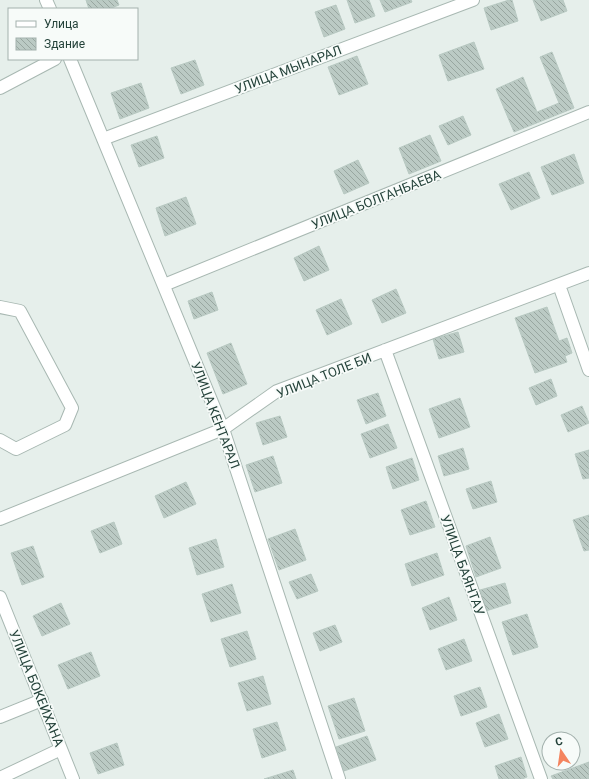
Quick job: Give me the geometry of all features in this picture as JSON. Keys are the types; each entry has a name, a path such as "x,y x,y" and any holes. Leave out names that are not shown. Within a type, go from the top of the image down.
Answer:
{"street":[{"name":"УЛИЦА МЫНАРАЛ","path":"103,139 473,0"},
{"path":"0,88 53,60"},
{"name":"УЛИЦА КЕНТАРАЛ","path":"70,60 223,429 340,779"},
{"name":"УЛИЦА БОЛГАНБАЕВА","path":"164,285 589,112"},
{"name":"УЛИЦА ТОЛЕ БИ","path":"0,519 223,429 277,392 589,273"},
{"path":"559,285 589,370"},
{"path":"0,307 20,311 72,408 64,426 16,449 0,440"},
{"name":"УЛИЦА БАЯНТАУ","path":"385,350 541,779"},
{"name":"УЛИЦА БОКЕЙХАНА","path":"0,597 74,779"},
{"path":"0,717 42,700"},
{"path":"0,778 61,749"}],"building":[{"path":"86,0 117,0 119,5 112,8 89,8"},
{"path":"347,0 369,0 375,16 355,23"},
{"path":"380,0 411,0 412,2 385,12"},
{"path":"512,0 518,21 491,30 484,8"},
{"path":"533,0 563,0 567,11 541,21"},
{"path":"336,5 345,29 324,37 315,12"},
{"path":"474,42 484,69 448,81 439,55"},
{"path":"552,52 574,108 514,132 496,89 523,77 537,112 559,103 540,57"},
{"path":"357,56 368,84 339,95 328,67"},
{"path":"195,60 204,85 181,94 171,68"},
{"path":"141,83 149,108 120,119 111,93"},
{"path":"463,116 471,135 448,145 439,126"},
{"path":"430,135 441,161 409,174 399,148"},
{"path":"157,136 164,158 139,167 131,145"},
{"path":"574,154 584,183 552,195 541,167"},
{"path":"358,160 369,183 344,194 334,171"},
{"path":"529,172 540,198 511,210 499,184"},
{"path":"186,197 196,224 165,236 156,208"},
{"path":"319,246 329,270 304,281 294,258"},
{"path":"396,289 406,313 382,323 372,300"},
{"path":"212,292 218,310 194,319 188,301"},
{"path":"341,299 352,324 327,335 316,310"},
{"path":"547,307 559,341 567,338 572,353 565,356 567,362 535,373 515,318"},
{"path":"458,332 464,352 439,359 433,339"},
{"path":"231,343 247,384 223,394 207,353"},
{"path":"551,379 557,396 536,405 529,388"},
{"path":"378,393 386,416 366,424 357,400"},
{"path":"460,398 470,427 439,438 429,409"},
{"path":"582,406 589,423 568,432 561,415"},
{"path":"280,416 287,437 263,445 256,423"},
{"path":"388,424 397,448 370,458 361,434"},
{"path":"463,448 469,469 444,476 438,456"},
{"path":"589,450 589,478 583,479 575,454"},
{"path":"273,456 282,483 255,492 246,465"},
{"path":"412,458 419,480 393,489 386,467"},
{"path":"491,481 497,502 473,509 466,489"},
{"path":"186,482 196,504 164,518 155,496"},
{"path":"426,501 435,527 410,535 401,510"},
{"path":"589,515 589,550 584,551 573,520"},
{"path":"114,522 122,544 100,553 91,531"},
{"path":"295,529 306,560 279,570 268,539"},
{"path":"490,537 501,568 476,577 466,546"},
{"path":"216,539 224,567 197,575 189,548"},
{"path":"33,546 44,577 22,585 11,553"},
{"path":"437,553 444,575 412,586 405,564"},
{"path":"311,574 318,591 297,599 289,582"},
{"path":"505,583 511,603 486,611 480,590"},
{"path":"232,584 241,613 211,622 202,594"},
{"path":"449,597 457,620 430,630 422,608"},
{"path":"61,603 70,624 42,636 33,616"},
{"path":"527,614 538,647 513,655 502,622"},
{"path":"335,625 342,642 320,651 313,633"},
{"path":"247,631 256,659 230,667 221,639"},
{"path":"464,639 472,661 446,670 438,649"},
{"path":"91,652 100,676 68,689 58,665"},
{"path":"263,676 271,704 247,711 238,683"},
{"path":"480,687 487,707 461,716 454,696"},
{"path":"354,698 365,731 339,739 328,706"},
{"path":"499,714 508,739 485,747 476,723"},
{"path":"277,722 286,750 262,758 253,729"},
{"path":"367,736 376,760 344,771 336,747"},
{"path":"117,743 124,765 98,774 90,753"},
{"path":"521,757 527,777 522,779 499,779 495,766"},
{"path":"589,762 589,779 553,779 551,776 565,771 581,771 581,765"},
{"path":"293,770 296,779 264,779"}]}
